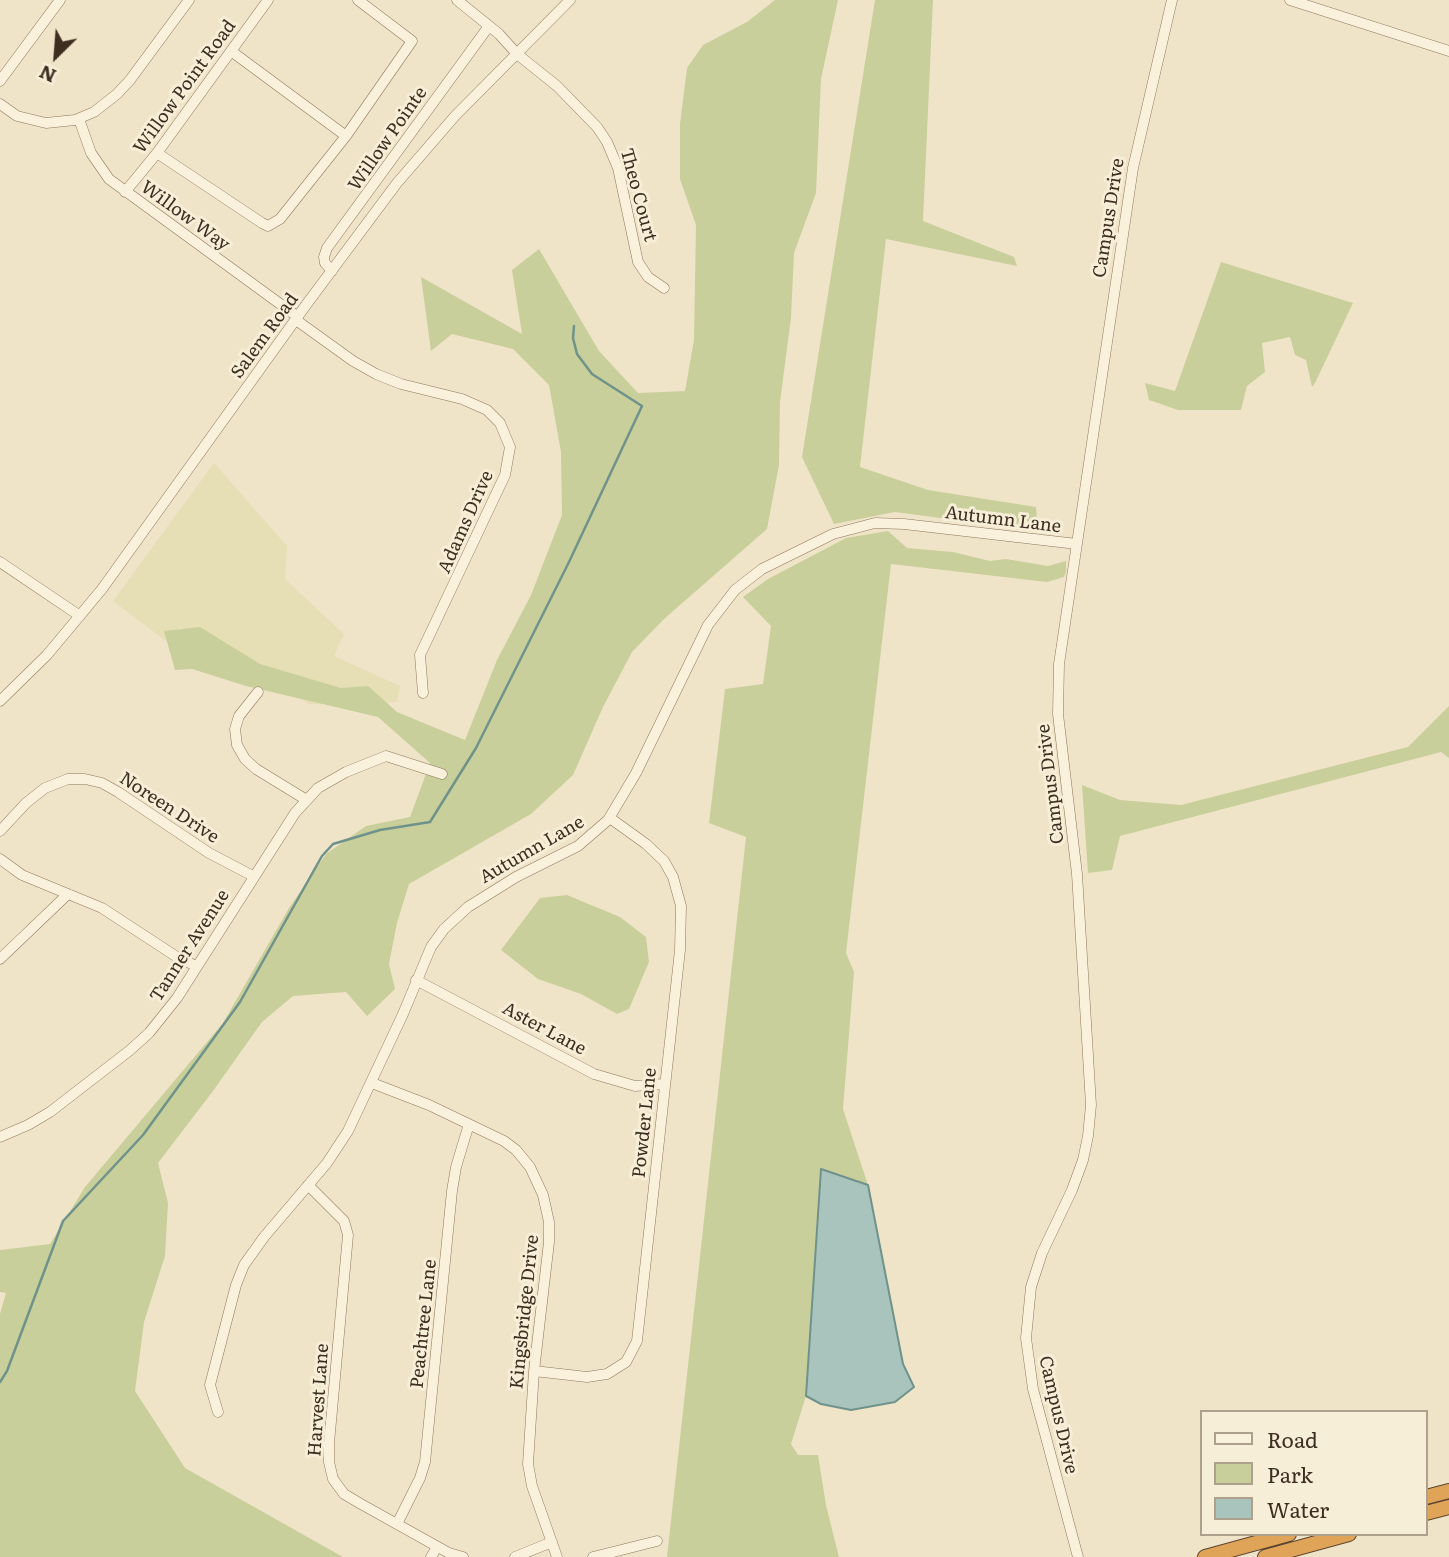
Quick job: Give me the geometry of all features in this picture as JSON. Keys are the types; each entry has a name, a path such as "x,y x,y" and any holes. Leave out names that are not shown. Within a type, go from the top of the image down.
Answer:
{"highway":[{"path":"1428,1496 1449,1491"},
{"path":"1428,1512 1449,1507"},
{"path":"1205,1557 1282,1536"},
{"path":"1265,1557 1342,1536"}],"street":[{"path":"0,81 60,0"},
{"path":"0,104 17,116 36,122 56,123 79,119 102,106 124,87 189,0"},
{"name":"Willow Point Road","path":"125,192 157,153 268,0"},
{"path":"157,153 268,226 280,219 345,136 412,41 358,0"},
{"name":"Theo Court","path":"457,0 557,86 602,134 618,168 638,262 648,277 664,288"},
{"name":"Salem Road","path":"0,701 35,667 80,616 142,535 297,318 428,146 570,0"},
{"name":"Campus Drive","path":"1078,1557 1033,1389 1026,1338 1031,1287 1083,1160 1090,1123 1091,1092 1078,886 1058,699 1059,664 1133,168 1172,0"},
{"path":"1290,0 1449,51"},
{"name":"Willow Pointe","path":"332,271 325,263 327,248 489,26"},
{"path":"231,51 345,136"},
{"name":"Willow Way","path":"79,119 93,159 104,174 297,318"},
{"name":"Adams Drive","path":"297,318 353,361 376,374 401,384 462,398 487,410 500,423 510,447 508,466 501,483 420,655 423,693"},
{"name":"Autumn Lane","path":"218,1412 210,1385 240,1274 257,1246 341,1143 372,1083 437,937 459,913 516,877 578,846 610,818 636,773 708,625 728,598 762,569 833,534 875,523 1077,544"},
{"path":"0,562 80,616"},
{"path":"258,692 239,716 235,729 237,745 250,765 305,799"},
{"name":"Tanner Avenue","path":"0,1137 50,1112 129,1051 156,1026 177,998 305,799 318,788 338,776 386,756 443,774"},
{"name":"Noreen Drive","path":"0,831 26,803 45,788 68,779 85,779 102,783 118,792 209,853 253,876"},
{"name":"Powder Lane","path":"534,1371 587,1377 607,1374 626,1362 635,1349 641,1308 681,928 679,897 673,877 664,861 610,818"},
{"path":"0,859 22,875 102,908 177,957 196,966"},
{"path":"0,959 68,894"},
{"name":"Aster Lane","path":"416,980 594,1074 635,1086 664,1084"},
{"name":"Kingsbridge Drive","path":"372,1083 492,1134 516,1150 537,1180 546,1204 549,1242 534,1371 528,1464 532,1486 557,1557"},
{"name":"Peachtree Lane","path":"397,1524 420,1478 426,1453 452,1191 469,1124"},
{"name":"Harvest Lane","path":"308,1185 339,1215 348,1235 329,1443 330,1471 344,1494 437,1547 463,1557"},
{"path":"593,1557 657,1541"},
{"path":"515,1557 552,1542"},
{"path":"431,1557 437,1547"}],"shaded area":[{"path":"214,463 287,546 285,579 344,634 334,656 400,686 397,702 309,704 202,632 180,628 166,641 113,601"}],"green space":[{"path":"775,0 838,0 821,79 816,193 794,253 791,318 780,402 779,465 767,529 664,619 632,652 603,707 573,775 531,814 409,884 397,923 389,964 395,989 367,1016 346,992 293,996 262,1022 158,1163 168,1203 165,1256 144,1322 135,1391 185,1468 343,1557 0,1557 0,1314 6,1293 0,1292 0,1250 50,1244 85,1187 223,1023 289,908 326,854 366,826 410,817 430,763 378,717 246,686 192,669 175,670 164,631 200,627 260,664 341,688 368,686 397,712 465,740 497,660 531,595 562,515 561,452 549,385 513,349 452,334 431,351 421,277 522,334 512,270 539,249 599,351 638,393 685,391 694,340 696,225 680,179 680,124 687,68 703,45 747,22"},
{"path":"875,0 933,0 923,221 1014,257 1017,266 886,239 860,467 928,490 1036,507 1038,531 895,512 834,524 802,457"},
{"path":"1221,262 1353,303 1315,383 1312,387 1306,360 1295,355 1290,337 1262,343 1265,372 1247,386 1241,410 1178,410 1149,400 1145,383 1175,391"},
{"path":"888,531 907,548 953,552 990,561 1006,559 1048,566 1066,561 1066,572 1064,577 1047,582 891,564 846,953 854,972 843,1109 868,1185 821,1169 806,1396 791,1444 798,1455 818,1455 826,1505 839,1557 667,1557 746,837 709,823 725,689 763,684 771,626 743,597 768,579 846,538"},
{"path":"1449,706 1449,758 1441,752 1120,836 1112,870 1088,873 1082,785 1120,800 1181,805 1408,747"},
{"path":"567,895 620,917 646,937 649,962 629,1009 617,1014 581,994 538,979 501,950 540,898"}],"water":[{"path":"821,1169 868,1185 903,1364 914,1387 895,1402 851,1410 821,1404 806,1396"}],"waterway":[{"path":"0,1382 7,1371 63,1221 143,1135 240,1002 322,856 333,844 380,830 430,822 476,748 569,562 642,406 592,374 577,354 573,338 574,326"}]}
